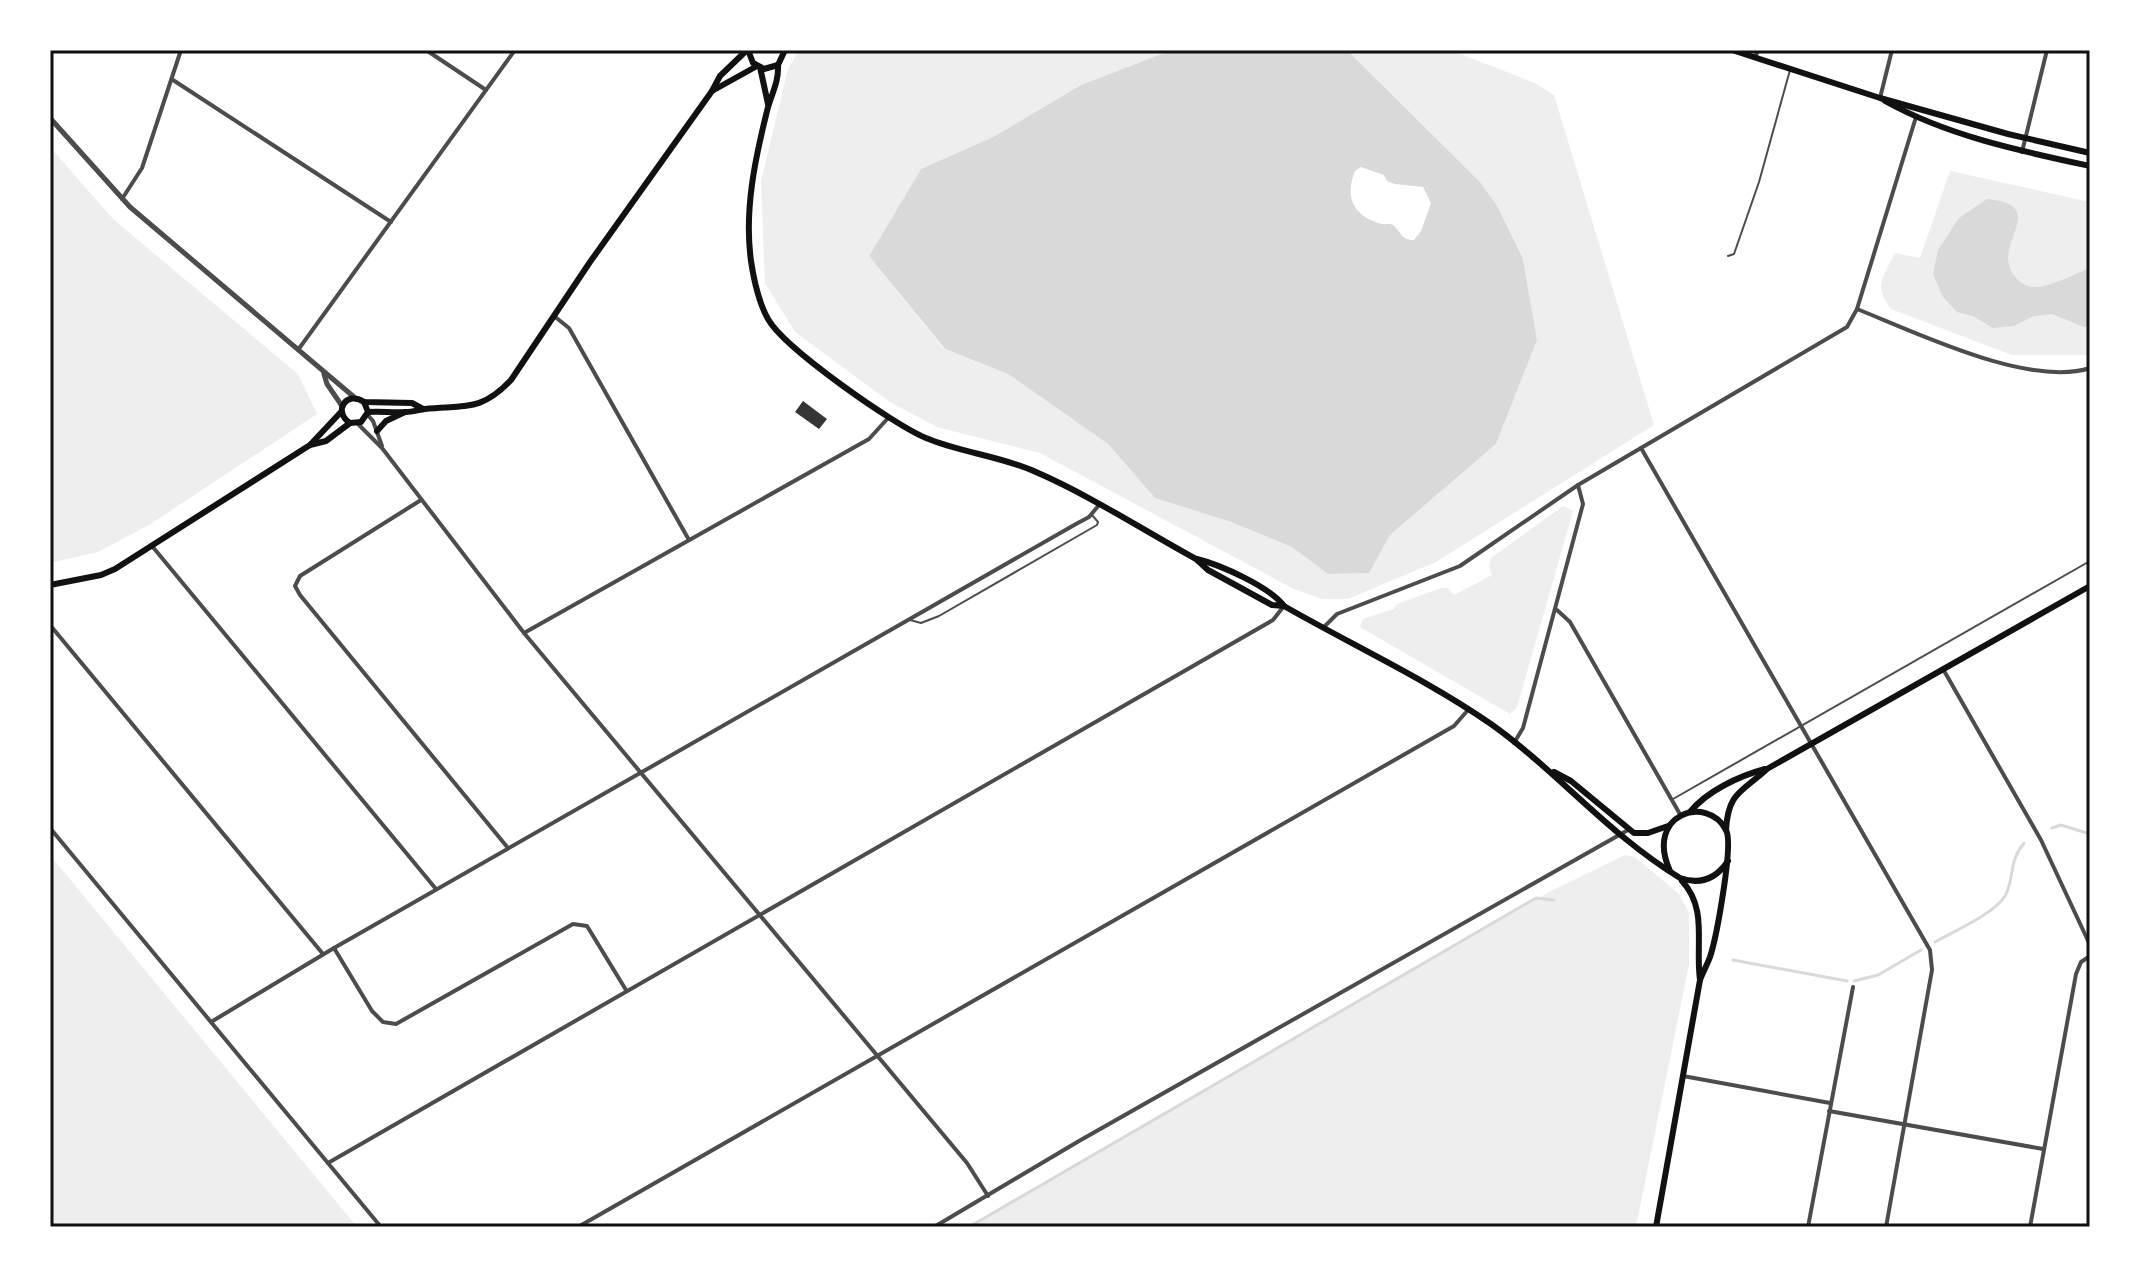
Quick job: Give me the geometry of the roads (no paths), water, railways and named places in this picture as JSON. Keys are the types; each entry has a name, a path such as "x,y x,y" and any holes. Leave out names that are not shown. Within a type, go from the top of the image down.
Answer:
{"main road":[{"path":"310,445 326,441 368,413 463,408 489,400 511,380 720,76 747,50 758,67 768,108"},
{"path":"1732,50 1880,98 1970,136 2022,152 2090,166"},
{"path":"786,51 778,65 752,181 751,263 758,298 768,319 787,340 889,417 926,438 1039,473 1196,559 1208,570 1272,605 1284,606 1468,710 1549,769 1571,781 1628,830 1640,834 1668,826 1690,812 1698,802 1745,774 1767,769"},
{"path":"712,91 758,67 778,65"},
{"path":"1918,112 2090,153"},
{"path":"50,585 101,575 152,546 310,445 347,400 354,397 364,402 412,403 423,409"},
{"path":"364,402 368,413"},
{"path":"341,409 344,419 354,424"},
{"path":"377,431 386,421 405,412"},
{"path":"1726,830 1732,799 1767,769 2089,587"},
{"path":"1549,769 1565,788 1680,878 1691,890 1698,907 1696,956 1700,980"},
{"path":"1656,1227 1700,980 1710,957 1730,839 1726,830 1711,816 1690,812"},
{"path":"1668,826 1662,851 1670,871"},
{"path":"1680,878 1689,881 1709,879 1728,861"}],"street":[{"path":"122,199 142,168 181,50"},
{"path":"426,50 486,90"},
{"path":"298,350 515,50"},
{"path":"1755,58 1758,50"},
{"path":"1880,98 1892,50"},
{"path":"2022,152 2047,50"},
{"path":"173,80 391,222"},
{"path":"1323,629 1337,614 1460,566 1578,485 1840,333 1857,309 1918,112"},
{"path":"50,118 122,199 354,397"},
{"path":"1857,309 2009,365 2057,371 2090,368"},
{"path":"554,316 569,328 689,540"},
{"path":"324,373 341,409"},
{"path":"368,413 382,448"},
{"path":"524,633 869,439 889,417"},
{"path":"354,424 382,448 524,633 967,1163 988,1196"},
{"path":"1641,448 1930,950 1932,970 1886,1227"},
{"path":"1514,743 1523,728 1583,504 1578,485"},
{"path":"421,500 300,576 295,586 508,848"},
{"path":"211,1022 323,954 1091,515 1099,505"},
{"path":"152,546 436,889"},
{"path":"328,1163 1273,620 1284,606"},
{"path":"1556,610 1570,622 1681,816"},
{"path":"50,625 323,954"},
{"path":"1943,669 2041,840 2090,945"},
{"path":"578,1227 1454,726 1468,710"},
{"path":"50,828 381,1227"},
{"path":"934,1227 1079,1141 1628,830"},
{"path":"334,948 372,1011 383,1022 396,1024 573,924 587,926 626,990"},
{"path":"2030,1227 2076,974 2081,962 2090,956"},
{"path":"1808,1227 1853,987"},
{"path":"1683,1076 1830,1103"},
{"path":"1829,1111 2044,1150"}],"lane":[{"path":"1728,256 1734,254 1791,69"},
{"path":"909,619 927,621 952,609 1097,525 1098,522 1091,515"},
{"path":"1672,800 2090,561"}],"waterway":[{"path":"2052,828 2061,825 2090,834"},
{"path":"1935,942 1983,916 2000,903 2024,843"},
{"path":"969,1227 1536,898 1554,900"},
{"path":"1854,981 1878,975 1921,950"},
{"path":"1733,960 1847,981"}]}
